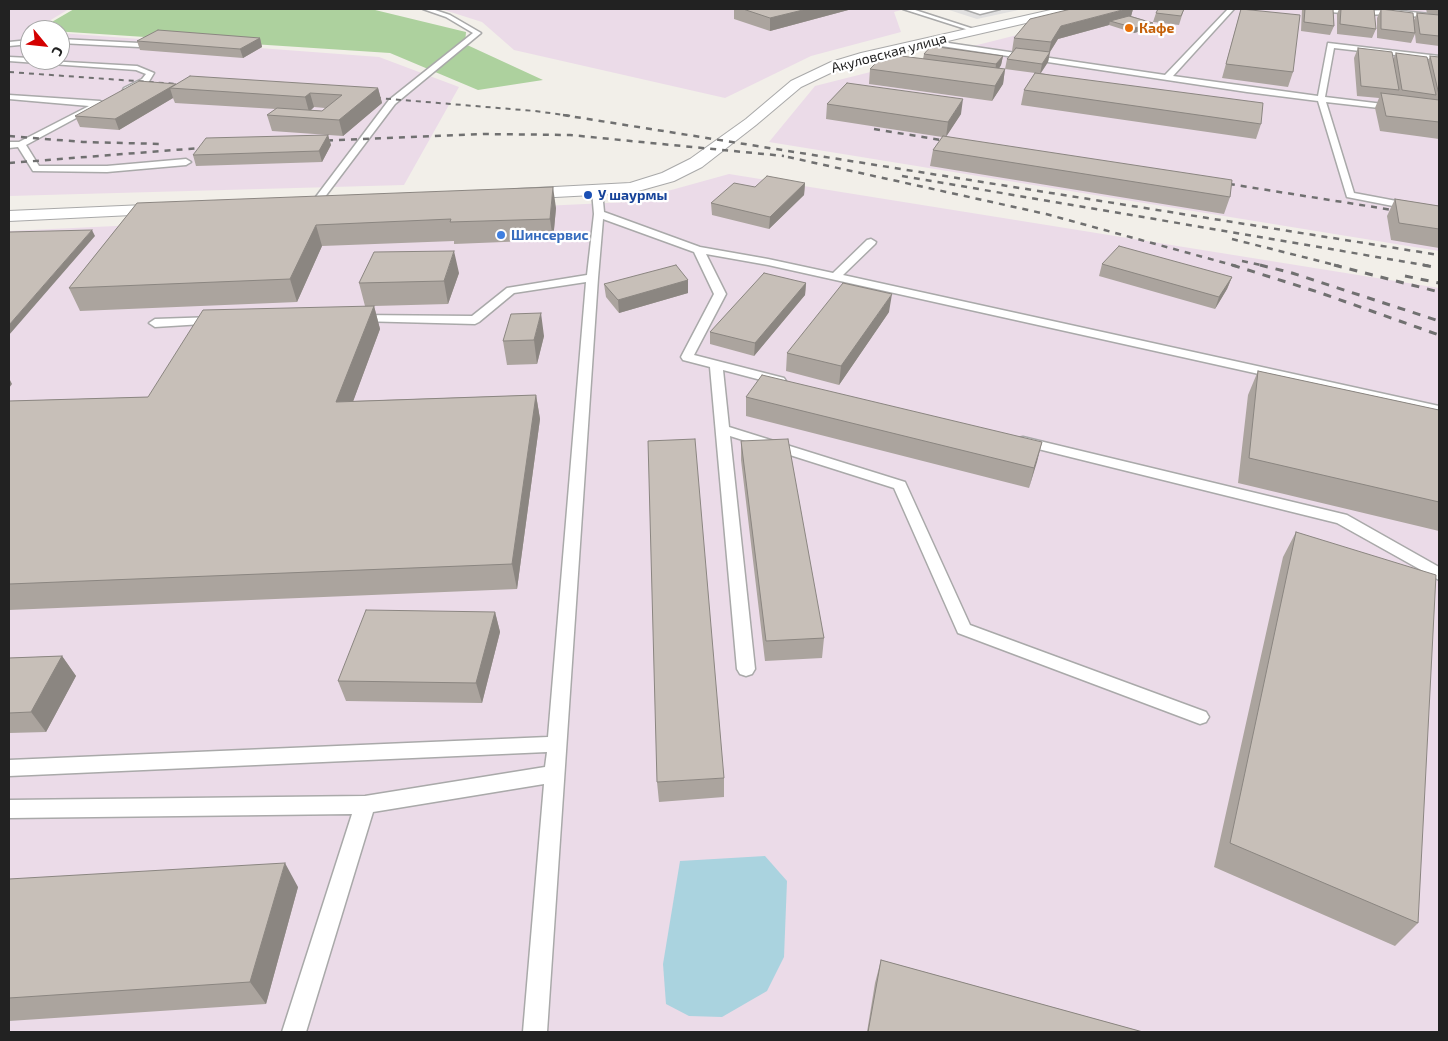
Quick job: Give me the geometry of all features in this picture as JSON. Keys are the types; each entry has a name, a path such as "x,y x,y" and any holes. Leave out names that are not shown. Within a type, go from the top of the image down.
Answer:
{"street":[{"name":"Акуловская улица","path":"500,195 631,188 668,177 696,164 796,84 816,74 861,58 1070,9"},
{"path":"295,204 334,203"},
{"path":"9,216 186,209"}],"lane":[{"path":"315,204 392,102 478,33 448,16 426,9"},
{"path":"906,9 977,31"},
{"path":"968,9 980,12 997,9"},
{"path":"1167,78 1231,9"},
{"path":"1320,9 1362,14 1392,10 1439,18"},
{"path":"70,42 139,45"},
{"path":"928,42 1167,78 1410,110"},
{"path":"1439,58 1330,45 1321,99 1350,195 1439,212"},
{"path":"9,59 137,68 150,73 145,81 122,92"},
{"path":"9,97 103,102 21,144 9,144"},
{"path":"21,144 36,169 107,169 186,162"},
{"path":"535,1032 592,278 599,214 597,191"},
{"path":"599,214 698,250 835,277 1439,410"},
{"path":"835,277 871,242"},
{"path":"698,250 720,294 687,357 793,384"},
{"path":"344,318 475,320 511,290 592,278"},
{"path":"155,322 225,321"},
{"path":"716,365 746,669"},
{"path":"722,429 900,485 964,628 1200,717"},
{"path":"1014,439 1342,519 1439,574"},
{"path":"9,768 557,744"},
{"path":"9,809 365,805 554,774"},
{"path":"294,1032 365,805"}],"shaded area":[{"path":"9,9 69,9 51,20 20,20 20,70 70,70 70,34 379,57 459,87 404,185 9,196"},
{"path":"441,9 905,9 894,12 901,32 811,56 725,98 514,50 482,22"},
{"path":"946,9 1023,9 977,19"},
{"path":"1120,9 1439,9 1439,251 769,142 815,86"},
{"path":"729,174 1439,288 1439,1032 9,1032 9,231 628,202"}],"green space":[{"path":"74,9 371,9 466,32 465,44 543,80 478,90 390,53 70,32 70,20 55,20"}],"water":[{"path":"765,856 787,881 784,957 767,991 722,1017 689,1016 666,1004 663,964 680,861"}],"building":[{"path":"743,9 807,9 770,18"},
{"path":"1071,9 1126,9 1061,26 1051,42 1014,38 1030,19"},
{"path":"1158,9 1184,9 1181,16 1156,13"},
{"path":"1241,9 1300,15 1293,72 1226,64"},
{"path":"1305,9 1333,9 1334,26 1304,22"},
{"path":"1341,9 1374,9 1376,29 1340,24"},
{"path":"1381,9 1413,13 1415,33 1381,29"},
{"path":"1417,13 1439,15 1439,36 1420,34"},
{"path":"1129,16 1153,23 1135,28 1110,21"},
{"path":"158,30 260,38 240,49 137,41"},
{"path":"931,46 1003,56 996,64 924,54"},
{"path":"1016,48 1050,52 1042,64 1007,59"},
{"path":"1358,48 1392,52 1399,90 1361,86"},
{"path":"1396,53 1427,57 1436,95 1402,90"},
{"path":"885,54 1005,69 995,86 870,69"},
{"path":"1430,56 1439,57 1439,95"},
{"path":"1035,73 1263,103 1261,124 1024,90"},
{"path":"190,76 378,88 339,120 267,115 277,108 322,111 342,95 310,93 305,97 170,88"},
{"path":"139,81 176,84 115,119 75,116"},
{"path":"847,83 963,99 948,122 827,104"},
{"path":"1381,93 1439,100 1439,122 1386,116"},
{"path":"328,135 319,151 193,155 206,138"},
{"path":"943,136 1232,180 1230,197 933,150"},
{"path":"767,176 805,183 770,217 711,203 734,183 755,187"},
{"path":"553,187 550,219 450,222 451,219 316,225 290,279 69,288 137,203"},
{"path":"1395,199 1439,206 1439,229 1399,223"},
{"path":"92,230 9,325 9,232"},
{"path":"1119,246 1232,277 1219,297 1102,264"},
{"path":"454,251 444,281 359,283 374,252"},
{"path":"676,265 688,280 618,300 604,284"},
{"path":"764,273 806,283 755,343 710,332"},
{"path":"843,283 892,294 841,366 787,353"},
{"path":"374,306 336,402 536,395 512,564 9,584 9,401 148,397 203,310"},
{"path":"541,313 534,340 503,341 511,314"},
{"path":"1258,371 1439,410 1439,502 1249,458"},
{"path":"762,375 1042,442 1034,468 746,397"},
{"path":"695,439 724,778 657,782 648,441"},
{"path":"788,439 824,638 766,641 741,441"},
{"path":"1296,532 1436,575 1418,923 1230,843"},
{"path":"366,610 495,612 476,683 338,681"},
{"path":"62,656 31,712 9,713 9,658"},
{"path":"285,863 250,982 9,998 9,879"},
{"path":"881,960 1143,1032 868,1032"}],"railway":[{"path":"9,72 192,85"},
{"path":"366,97 535,111 572,116"},
{"path":"563,115 1439,255"},
{"path":"874,129 953,142"},
{"path":"315,141 484,134 570,135 784,156"},
{"path":"9,136 83,142 163,144"},
{"path":"9,163 213,147"},
{"path":"788,157 1046,214 1236,266"},
{"path":"902,176 1430,266"},
{"path":"1217,182 1405,212"},
{"path":"1232,239 1339,266"},
{"path":"1242,261 1265,266"},
{"path":"1232,265 1318,292 1439,335"},
{"path":"1260,265 1292,273 1439,321"},
{"path":"1334,265 1439,292"},
{"path":"1423,265 1439,268"},
{"path":"1405,276 1439,283"}],"place":[{"name":"Кафе","path":"1129,28"},
{"name":"У шаурмы","path":"588,195"},
{"name":"Шинсервис","path":"501,235"}]}
